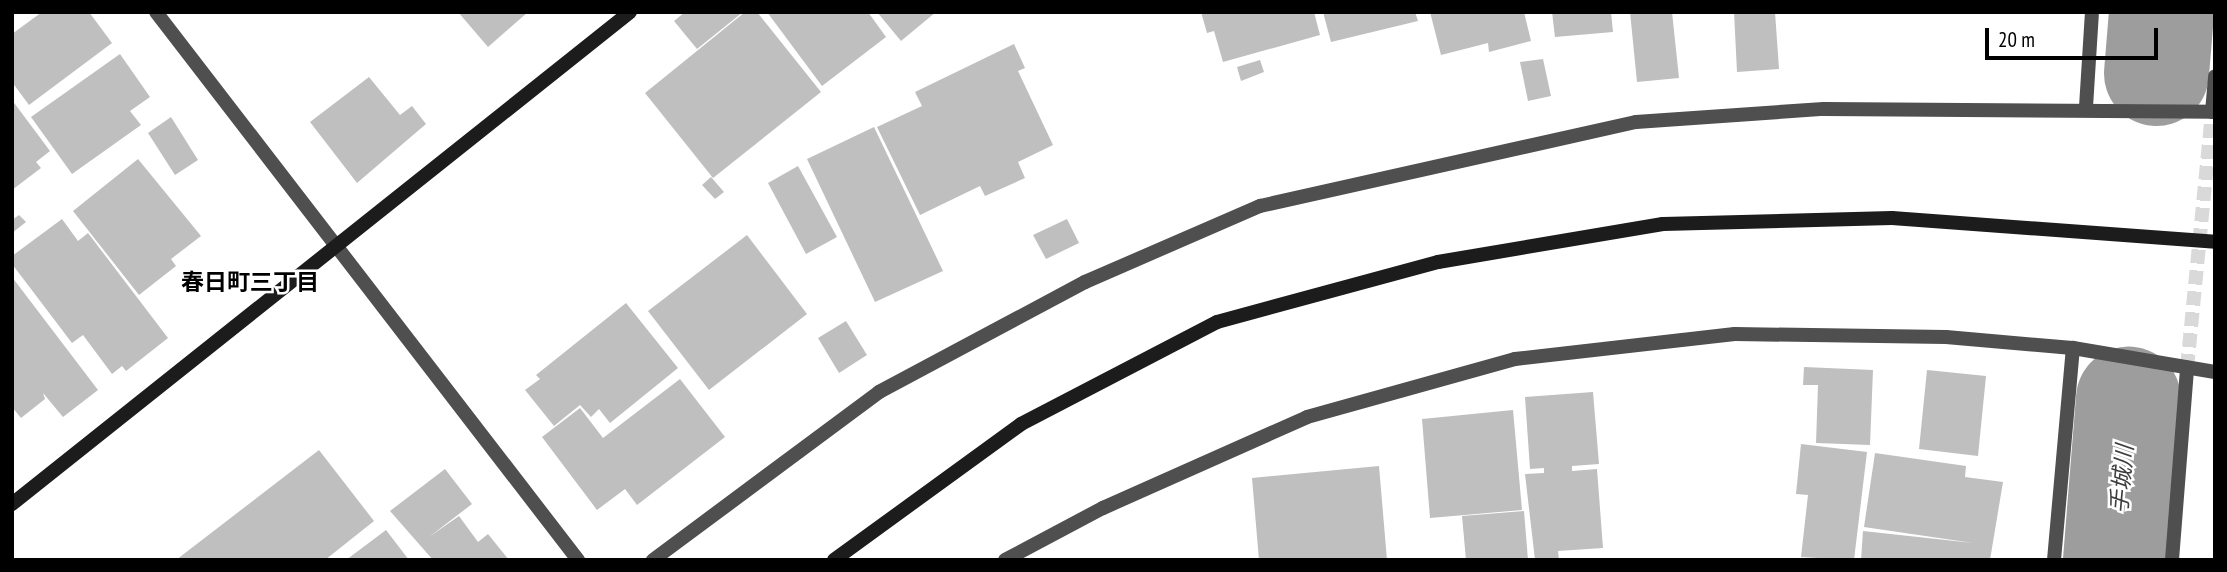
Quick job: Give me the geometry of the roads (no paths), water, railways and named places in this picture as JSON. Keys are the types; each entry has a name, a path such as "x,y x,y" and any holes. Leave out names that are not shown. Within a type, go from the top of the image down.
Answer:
{"street":[{"path":"156,12 338,244 578,560"},
{"path":"12,504 630,12"},
{"path":"2086,107 2092,12"},
{"path":"653,560 879,392 1085,282 1260,206 1636,122 1824,109 2086,107 2213,112 2215,76"},
{"path":"834,560 1021,424 1217,322 1437,262 1663,224 1892,218 2215,242"},
{"path":"1005,560 1103,508 1307,417 1515,359 1735,334 1946,337 2073,348 2215,372"},
{"path":"2054,560 2073,348"},
{"path":"2172,560 2187,368"}],"waterway":[{"name":"手城川","path":"2156,73 2161,12"},
{"name":"手城川","path":"2115,560 2128,399"}],"tunnel":[{"path":"2187,368 2212,112"}],"district":[{"name":"春日町三丁目","path":"250,282"}]}
